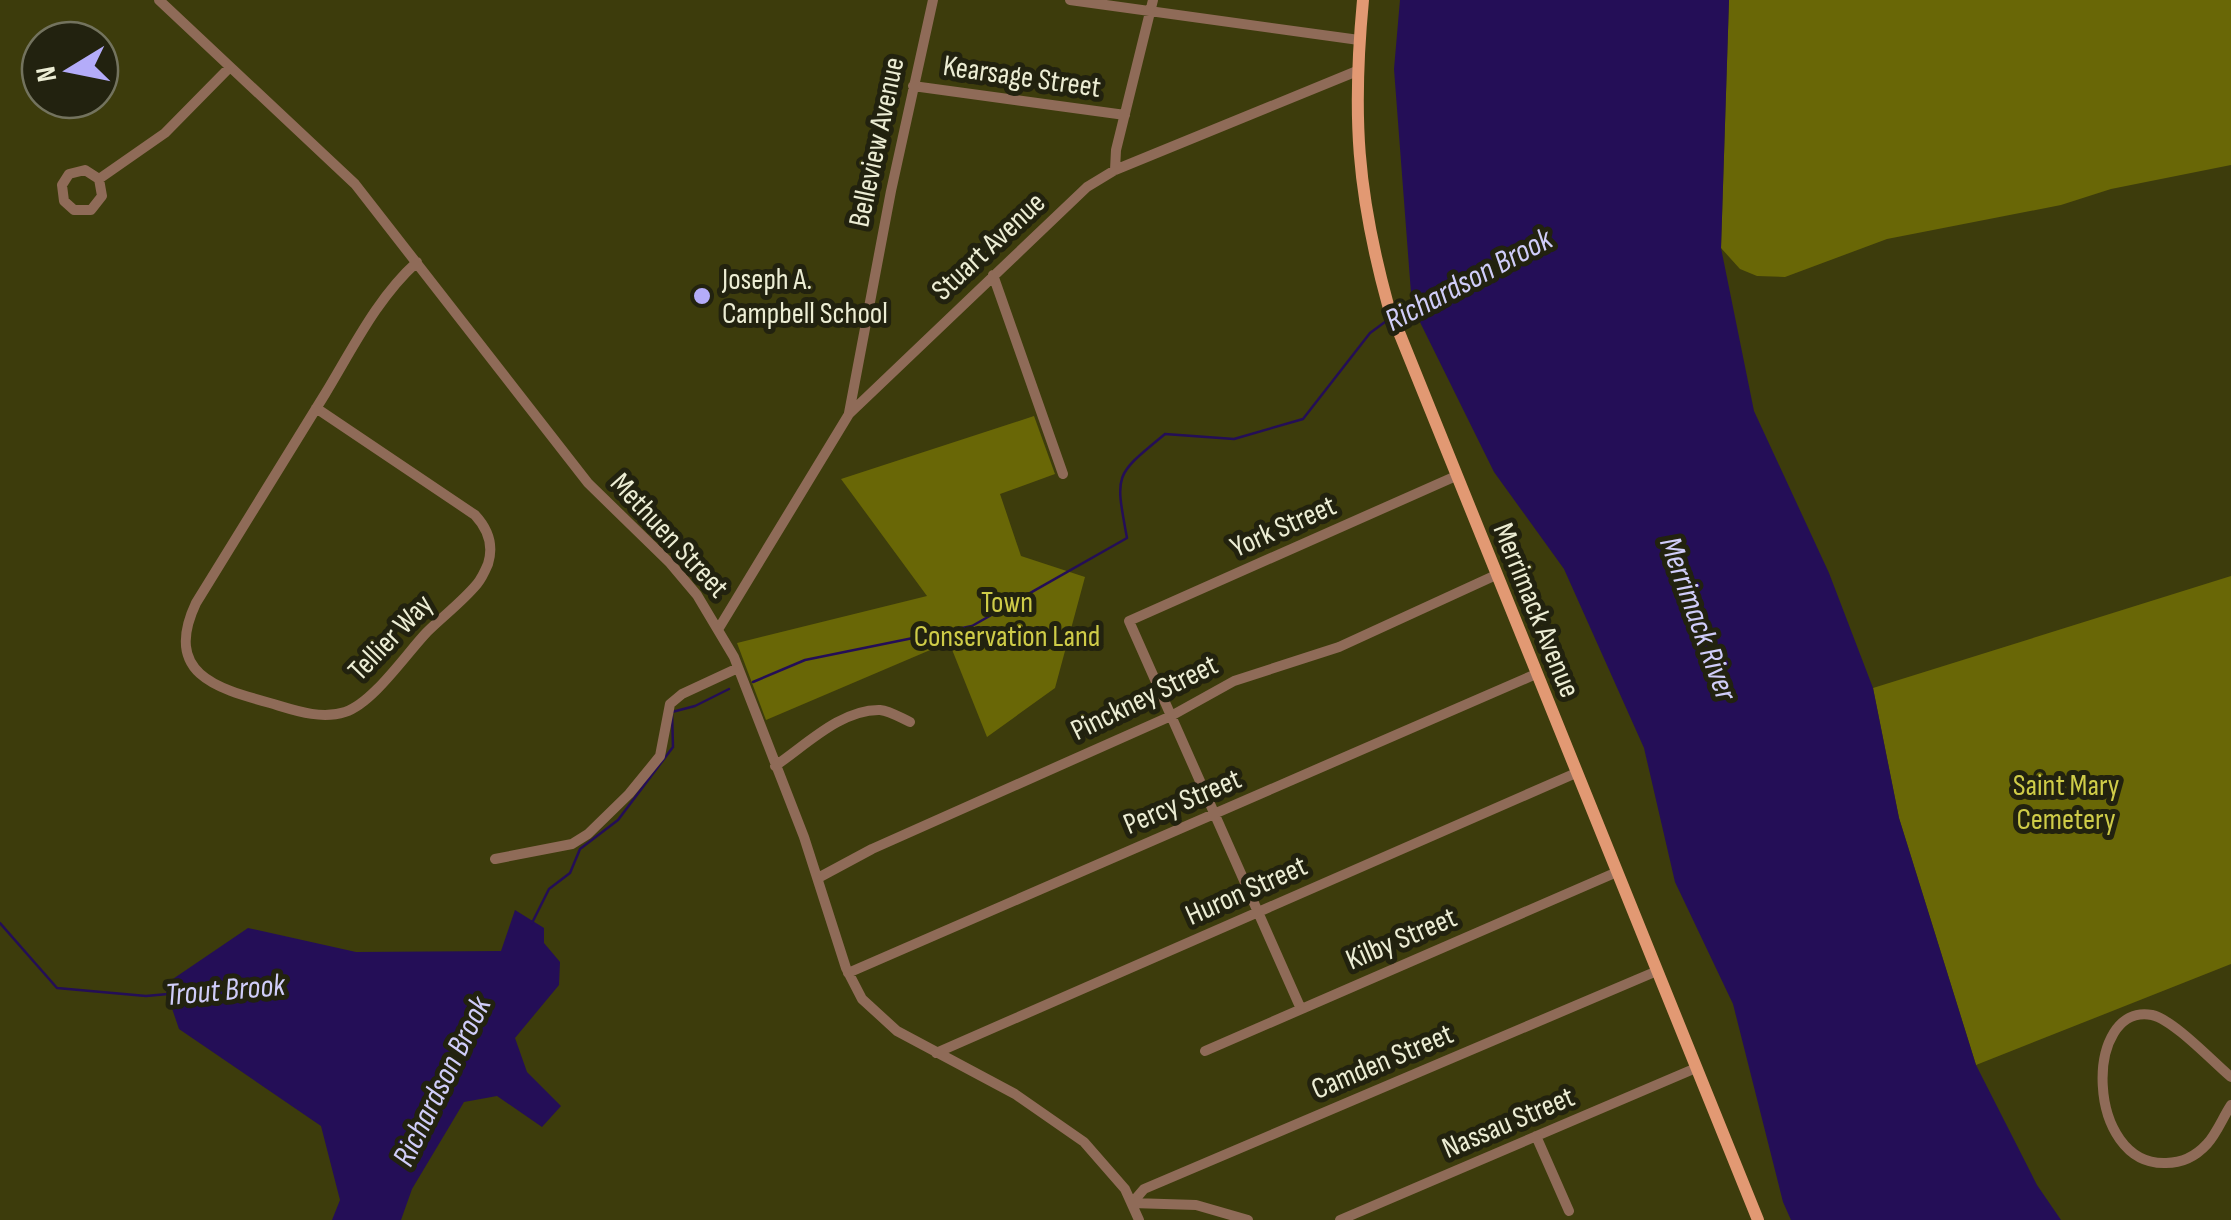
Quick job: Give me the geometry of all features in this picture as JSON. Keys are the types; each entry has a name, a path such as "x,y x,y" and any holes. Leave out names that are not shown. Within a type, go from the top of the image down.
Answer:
{"main road":[{"name":"Merrimack Avenue","path":"1364,0 1356,141 1362,198 1388,305 1758,1220"}],"street":[{"name":"Belleview Avenue","path":"849,414 933,0"},
{"path":"1070,0 1152,6 1359,40"},
{"name":"Methuen Street","path":"166,2 229,68 355,184 588,483 698,595 738,668 818,878 848,974 862,999 884,1021 1014,1094 1070,1132 1104,1163 1139,1220"},
{"path":"1115,170 1152,6"},
{"path":"99,179 166,133 229,68"},
{"name":"Stuart Avenue","path":"719,628 849,414 1087,187 1115,170 1357,71"},
{"name":"Kearsage Street","path":"913,86 1125,115"},
{"path":"90,171 99,179 102,196 91,210 74,210 64,201 62,185 73,172 90,171"},
{"name":"Tellier Way","path":"316,408 475,514 486,529 490,548 487,567 471,591 358,706 329,715 216,687 198,675 187,652 188,621 196,604 316,408 388,292 417,262"},
{"path":"993,275 1063,474"},
{"name":"York Street","path":"1171,716 1130,621 1456,476"},
{"name":"Pinckney Street","path":"818,878 872,849 1171,716 1234,681 1338,647 1496,575"},
{"path":"495,859 572,844 588,834 660,756 670,704 682,694 738,668"},
{"name":"Percy Street","path":"848,974 1536,674"},
{"path":"775,766 848,719 880,710 910,722"},
{"path":"1171,716 1300,1009"},
{"name":"Huron Street","path":"936,1053 1576,773"},
{"name":"Kilby Street","path":"1206,1050 1617,872"},
{"name":"Camden Street","path":"1132,1204 1144,1189 1657,971"},
{"path":"2231,1077 2167,1023 2148,1014 2127,1020 2119,1028 2103,1058 2101,1080 2118,1136 2133,1154 2152,1162 2172,1163 2197,1153 2210,1140 2231,1104"},
{"name":"Nassau Street","path":"1340,1220 1696,1068"},
{"path":"1536,1136 1569,1211"},
{"path":"1132,1204 1196,1205 1248,1220"}],"green space":[{"path":"1729,0 2231,0 2231,165 2111,189 2061,205 1887,239 1785,277 1757,276 1740,269 1721,248"},
{"name":"Town Conservation Land","path":"1034,416 1055,474 1000,494 1021,556 1085,577 1055,688 987,737 949,642 766,720 737,643 927,596 841,479"},
{"name":"Saint Mary Cemetery","path":"2231,576 2231,964 1976,1065 1899,818 1873,688"}],"water":[{"name":"Merrimack River","path":"1400,0 1729,0 1721,248 1754,411 1829,573 1873,688 1899,818 1976,1065 2037,1185 2061,1220 1791,1220 1783,1202 1733,1004 1675,882 1644,748 1564,569 1494,472 1412,306 1394,69"},
{"path":"515,910 544,928 544,943 560,962 559,985 515,1038 527,1072 561,1106 542,1127 497,1096 464,1102 412,1189 401,1220 332,1220 340,1200 321,1126 179,1029 164,985 248,928 356,952 501,951"}],"waterway":[{"name":"Richardson Brook","path":"1395,314 1414,302"},
{"name":"Richardson Brook","path":"753,682 805,660 972,626 1127,538 1122,477 1148,448 1165,434 1234,439 1303,419 1370,333 1389,319"},
{"name":"Richardson Brook","path":"532,923 549,889 570,873 580,849 618,820 673,747 672,712 695,706 729,689"},
{"name":"Trout Brook","path":"0,923 57,988 146,996 168,994"}],"place":[{"name":"Joseph A. Campbell School","path":"702,296"}]}
